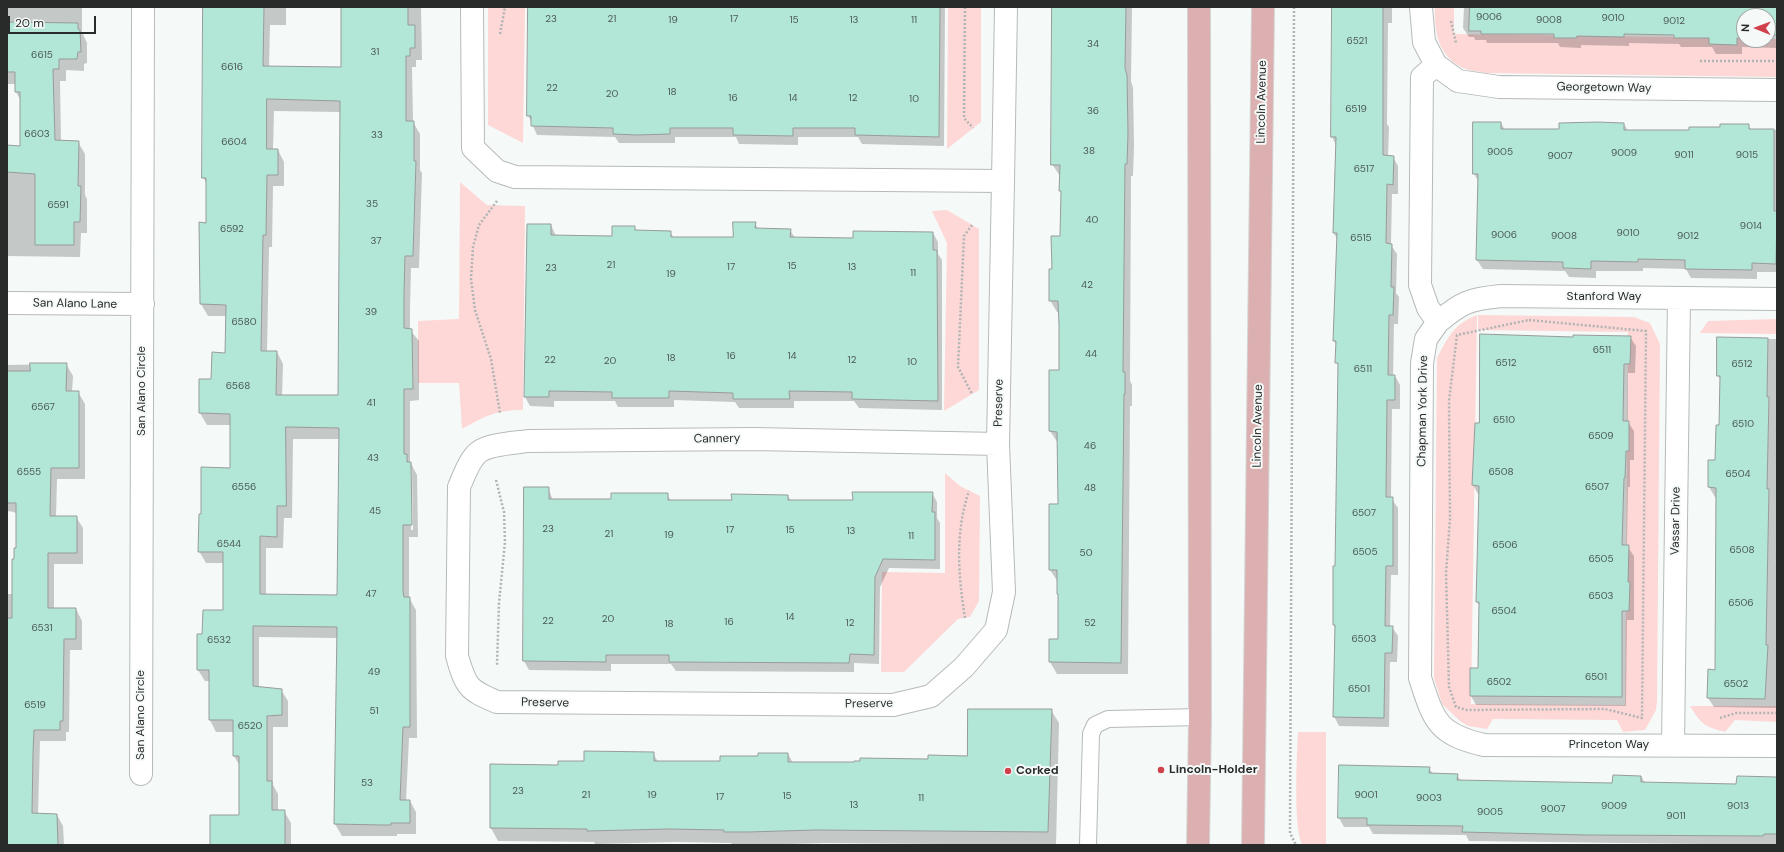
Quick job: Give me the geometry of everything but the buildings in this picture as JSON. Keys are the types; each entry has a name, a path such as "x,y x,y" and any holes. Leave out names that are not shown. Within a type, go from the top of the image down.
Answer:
{"main road":[{"path":"1198,845 1200,717 1199,7"},
{"name":"Lincoln Avenue","path":"1253,845 1263,7"}],"street":[{"name":"San Alano Circle","path":"141,774 143,7"},
{"path":"472,7 473,148 497,171 515,177 1003,181"},
{"name":"Preserve","path":"459,487 457,656 463,677 475,693 497,702 512,703 893,704 931,696 964,667 996,630 1004,592 998,444 1006,7"},
{"path":"1421,7 1424,42 1436,65 1422,77 1420,285 1428,308 1438,322"},
{"name":"Georgetown Way","path":"1436,65 1458,81 1499,87 1777,90"},
{"name":"Stanford Way","path":"1438,322 1458,305 1476,299 1501,296 1777,299"},
{"name":"Vassar Drive","path":"1673,745 1679,298"},
{"name":"San Alano Lane","path":"7,303 143,304"},
{"name":"Chapman York Drive","path":"1438,322 1426,339 1422,363 1420,678 1431,712 1445,729"},
{"name":"Cannery","path":"459,487 468,468 479,452 498,445 528,441 754,439 998,444"},
{"name":"Princeton Way","path":"1445,729 1461,739 1484,745 1777,746"}],"lane":[{"path":"1088,845 1091,734 1095,725 1108,719 1200,717"}],"path":[{"path":"965,7 964,118 973,128"},
{"path":"1294,7 1290,833 1296,845"},
{"path":"1449,14 1457,47"},
{"path":"1697,61 1777,61"},
{"path":"497,201 479,225 473,247 471,279 475,310 491,359 500,413"},
{"path":"972,224 964,236 958,368 972,395"},
{"path":"1529,320 1646,330 1642,718 1605,709 1468,710 1456,707 1449,687 1446,574 1450,519 1449,400 1457,335 1529,320"},
{"path":"496,480 504,512 505,542 499,603 496,665"},
{"path":"965,618 959,585 959,553 962,513 969,491"},
{"path":"1717,719 1736,713 1777,713"}],"shaded area":[{"path":"488,7 525,7 523,143 488,125"},
{"path":"948,7 981,7 981,122 947,149"},
{"path":"1435,7 1454,7 1454,34 1736,38 1736,48 1776,48 1777,39 1777,77 1486,73 1461,67 1447,56 1439,42 1435,25"},
{"path":"460,182 487,205 525,206 523,410 506,411 491,415 462,429 459,383 418,383 418,321 459,319"},
{"path":"947,210 979,229 979,390 944,411 947,243 932,211"},
{"path":"1477,315 1471,704 1625,705 1628,332 1478,330 1478,315 1634,317 1650,323 1660,344 1657,701 1656,710 1645,730 1623,732 1617,720 1493,719 1487,729 1468,726 1460,721 1442,704 1434,678 1437,358 1452,332 1457,327"},
{"path":"1777,319 1777,334 1700,333 1708,321"},
{"path":"945,473 960,486 980,496 979,601 970,617 958,619 904,672 881,672 882,572 945,573"},
{"path":"1690,706 1777,706 1777,722 1735,720 1725,732 1704,724 1697,717"},
{"path":"1298,732 1326,732 1326,845 1303,845 1300,838 1296,791"}],"place":[{"name":"Lincoln-Holder","path":"1161,770"},
{"name":"Corked","path":"1008,771"}]}
